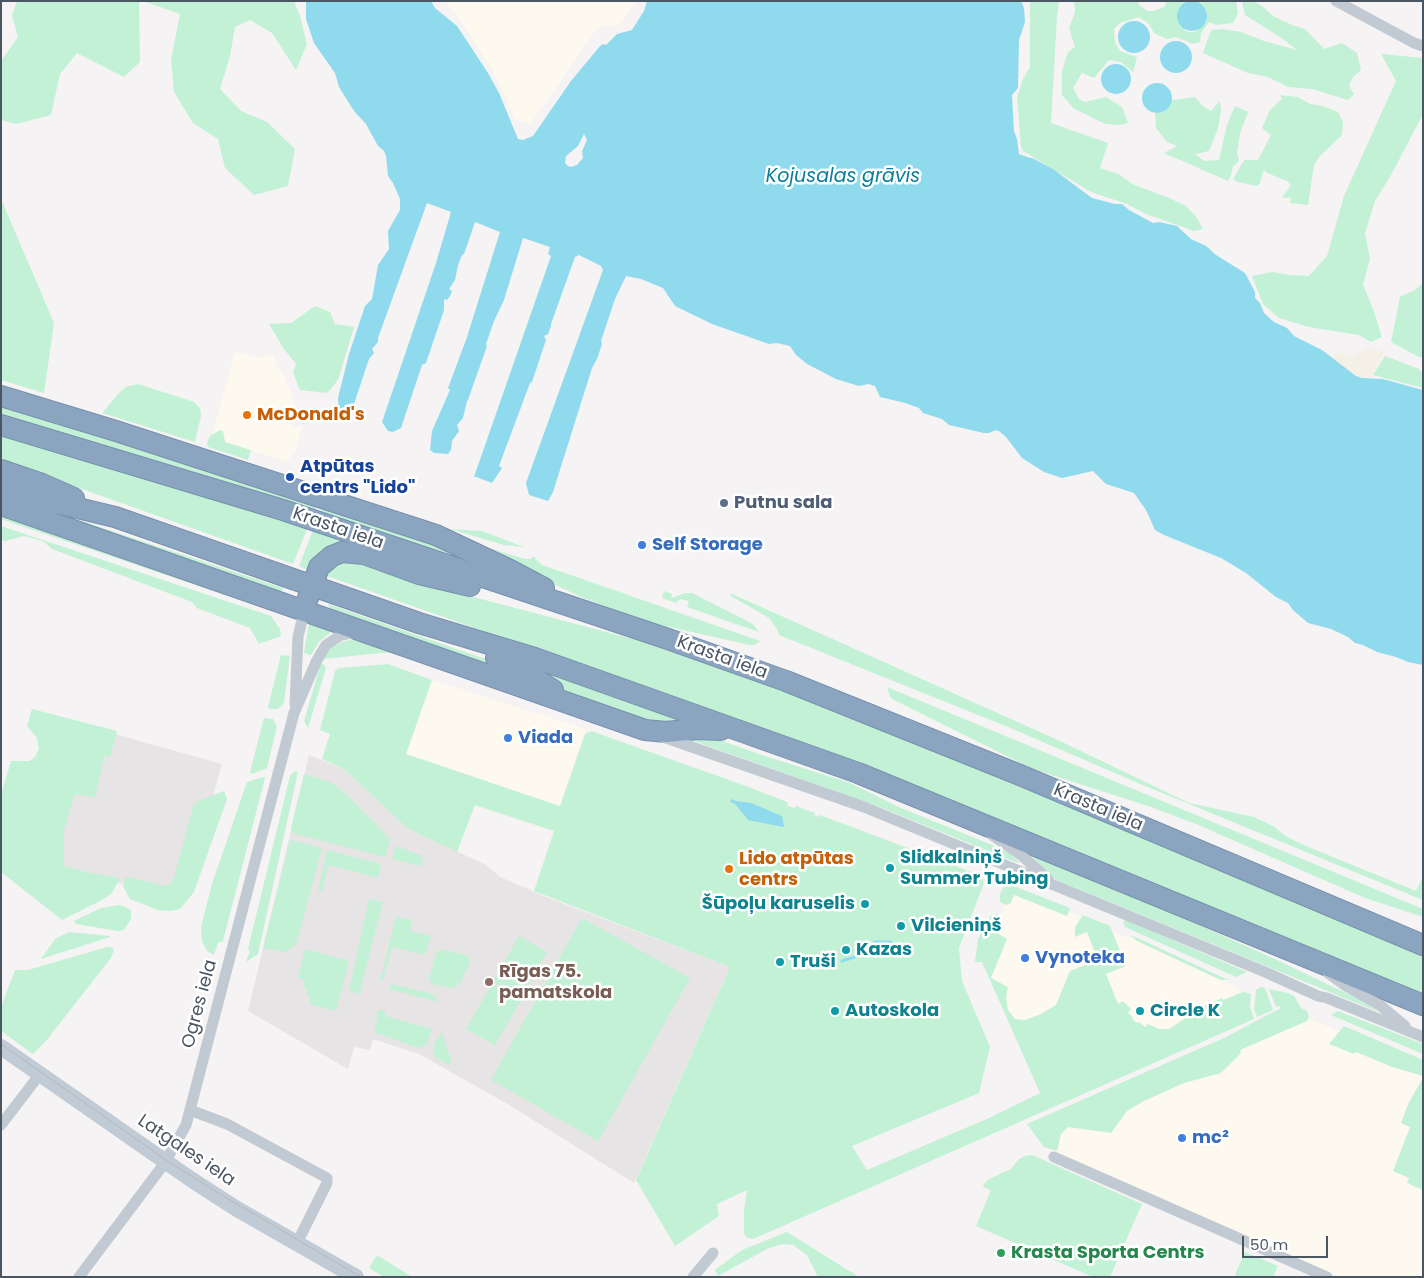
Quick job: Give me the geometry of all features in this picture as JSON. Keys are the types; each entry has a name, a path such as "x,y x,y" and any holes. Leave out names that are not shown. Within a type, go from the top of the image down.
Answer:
{"highway":[{"path":"1,396 116,431 436,536 510,570 594,615"},
{"name":"Krasta iela","path":"1,425 284,510 786,681 1020,775 1423,944"},
{"path":"1,470 42,484 115,517 419,623 535,658 858,773 1423,1005"},
{"path":"1,487 36,498 115,517"},
{"path":"1,505 645,730 666,732 698,729 742,732"},
{"path":"304,612 311,586 320,567 332,556 342,552 351,552 364,554 419,574 594,615"},
{"path":"419,623 476,651 516,666 583,709"},
{"path":"1402,997 1423,1000"}],"street":[{"path":"1336,1 1423,46"},
{"name":"Ogres iela","path":"294,713 298,637 304,612"},
{"name":"Ogres iela","path":"80,1277 165,1162 186,1125 294,713 316,660 326,645 341,635 360,631"},
{"path":"645,730 864,807 1265,972 1318,996 1417,1035"},
{"path":"961,815 1021,855 1054,885"},
{"path":"1310,959 1346,986 1381,1006 1417,1035"},
{"name":"Latgales iela","path":"1,1047 165,1162 238,1209 356,1277"},
{"path":"1,1125 40,1074"},
{"path":"190,1110 227,1124 327,1178 328,1181 297,1243"},
{"path":"1054,1158 1327,1277"},
{"path":"693,1277 713,1253"}],"shaded area":[{"path":"444,1 636,1 619,25 598,27 531,123 516,120 492,69 459,18"},
{"path":"235,352 258,358 273,354 278,368 282,371 298,411 293,428 302,426 296,449 287,462 225,442 213,432"},
{"path":"432,680 586,729 560,806 406,754"},
{"path":"54,717 222,764 192,871 164,896 98,877 60,916 41,773"},
{"name":"Rīgas 75. pamatskola","path":"309,755 344,769 407,828 486,865 500,877 546,897 730,967 634,1183 506,1103 419,1054 373,1039 370,1050 354,1047 348,1069 248,1011"},
{"path":"1011,889 1084,918 1088,926 1133,939 1223,979 1244,995 1168,1036 1059,1007 1012,1031 989,978 994,935"},
{"path":"1304,1017 1423,1064 1423,1277 1341,1277 1057,1154 1051,1128"}],"green space":[{"path":"17,1 139,1 140,62 124,77 77,53 60,74 51,115 16,124 1,120 1,61 18,37 12,15"},
{"path":"143,1 294,1 307,44 296,70 272,33 250,20 235,27 230,56 220,89 241,111 267,122 295,149 288,186 254,195 225,168 218,139 193,123 174,92 171,60 180,14"},
{"path":"1030,1 1059,1 1051,123 1108,143 1100,168 1118,174 1134,185 1186,206 1197,218 1203,229 1194,231 1146,214 1127,204 1091,192 1023,151 1017,98 1023,79 1030,67"},
{"path":"1074,1 1137,1 1140,6 1148,11 1154,11 1164,7 1167,1 1187,1 1184,30 1190,32 1195,32 1206,22 1207,17 1207,12 1195,1 1236,1 1238,13 1233,23 1216,25 1209,22 1201,33 1200,42 1193,44 1176,37 1167,39 1154,33 1149,24 1139,17 1120,23 1114,29 1115,42 1120,51 1137,57 1133,72 1121,62 1109,60 1094,78 1082,73 1073,88 1079,99 1085,102 1106,97 1122,107 1128,123 1120,125 1105,124 1073,108 1062,95 1062,71 1068,52 1075,47 1069,28 1075,12"},
{"path":"1242,1 1252,1 1262,6 1273,16 1305,29 1324,49 1342,43 1357,53 1361,70 1353,77 1349,86 1354,94 1348,100 1312,89 1288,87 1268,77 1248,73 1203,53 1211,30 1221,29 1241,32 1264,41 1297,50 1245,15"},
{"path":"1381,54 1423,58 1423,114 1375,201 1365,233 1370,259 1363,285 1382,337 1371,342 1359,335 1309,327 1279,318 1263,304 1252,276 1272,272 1309,276 1327,256 1344,196 1396,81"},
{"path":"1280,95 1298,97 1310,104 1323,106 1338,112 1343,122 1342,135 1320,156 1314,165 1308,205 1290,203 1291,197 1282,198 1291,185 1287,181 1265,172 1264,169 1260,183 1257,186 1233,179 1244,160 1258,160 1271,135 1262,128 1270,110 1282,99"},
{"path":"1195,97 1203,106 1211,111 1220,101 1221,111 1218,128 1209,151 1195,154 1204,161 1219,160 1227,125 1235,106 1248,112 1240,133 1237,153 1239,161 1233,166 1228,181 1164,153 1177,146 1167,142 1156,128 1155,113 1163,112 1170,106 1172,100"},
{"path":"1,199 54,323 44,393 1,380"},
{"path":"1423,283 1423,357 1419,357 1391,342 1400,297 1415,290"},
{"path":"315,306 330,312 335,324 354,327 338,380 327,393 300,390 293,373 296,364 284,349 269,324 291,323"},
{"path":"1385,356 1419,369 1423,373 1423,388 1373,375"},
{"path":"138,384 194,402 200,408 201,416 195,442 102,413 121,391 126,387"},
{"path":"1,404 318,503 315,510 192,471 1,415"},
{"path":"220,430 223,431 225,442 251,450 248,460 208,447 207,443 210,436"},
{"path":"1,435 238,506 307,529 293,564 65,483 1,463"},
{"path":"1,496 49,510 283,588 269,610 1,519"},
{"path":"323,505 436,542 507,575 321,512"},
{"path":"1,526 271,616 280,629 281,636 259,644 250,628 197,608 192,602 52,549 43,541 24,536 5,541 1,540"},
{"path":"450,529 482,531 524,547 504,545"},
{"path":"313,530 346,541 346,543 308,570 299,566"},
{"path":"479,545 525,559 531,559 533,556 542,565 760,641 755,645 750,645 656,624 626,614 581,597 478,548"},
{"path":"348,559 466,595 644,642 780,689 963,763 1423,953 1423,995 1193,902 862,764 324,575 338,563"},
{"path":"664,591 672,594 671,598 692,593 753,624 759,632 687,607 689,601 680,599 676,603 662,598"},
{"path":"730,593 1060,741 1189,803 1254,817 1306,846 1416,891 1423,876 1423,900 1138,783 1008,727 779,635 769,618 731,596"},
{"path":"328,604 488,660 536,684 340,615 330,608"},
{"path":"309,623 332,631 319,642 311,655 304,653"},
{"path":"366,640 434,665 439,669 392,653 323,659 329,649 344,641"},
{"path":"281,655 290,656 284,703 278,709 271,709 268,707"},
{"path":"321,663 326,668 308,728 304,721"},
{"name":"Lido atpūtas centrs","path":"388,664 432,680 406,754 560,806 585,734 591,731 746,786 787,802 788,806 795,808 796,806 815,813 814,815 818,817 820,815 982,876 984,883 959,948 962,981 990,1047 979,1093 852,1146 867,1170 989,1118 1040,1093 982,962 975,962 978,939 991,915 996,914 1000,917 1001,923 997,933 1007,939 991,978 1008,987 1006,998 1008,1010 1015,1019 1025,1020 1041,1014 1056,1005 1070,971 1098,960 1087,932 1075,937 1075,927 1083,915 1110,926 1126,966 1106,974 1118,1004 1123,1001 1131,1009 1128,1013 1137,1023 1139,1022 1145,1027 1148,1024 1159,1029 1169,1029 1202,1007 1222,998 1223,1000 1243,992 1251,994 1250,1007 1254,1019 753,1239 746,1237 744,1233 744,1210 747,1190 717,1204 719,1216 675,1246 636,1180 730,967 534,891 554,831 475,805 457,852 407,828 344,769 322,759 330,734 320,730 335,671 339,668"},
{"path":"533,668 691,723 667,726 577,699 531,670"},
{"path":"887,687 1423,909 1423,917 1365,898 1196,824 1151,807 1033,769 896,701 890,697"},
{"path":"32,709 117,731 110,757 104,756 96,795 91,797 75,794 64,831 64,866 120,878 112,893 62,920 1,872 1,795 11,761 29,761 35,757 39,749 37,738 27,726"},
{"path":"264,718 273,719 277,726 267,768 252,774 250,772"},
{"path":"685,738 714,738 850,783 901,808 997,847 1009,853 1020,863 877,806"},
{"path":"295,771 298,772 258,954 246,962 290,776"},
{"path":"304,774 330,782 346,794 390,839 385,857 292,833 291,828"},
{"path":"265,778 223,941 218,943 214,955 207,951 202,941 201,927 212,884 247,782"},
{"path":"224,791 227,799 194,892 180,909 171,911 158,910 130,899 123,886 125,879 128,877 166,886 170,884 174,877 193,807 196,802"},
{"path":"290,840 322,848 296,945 284,952 263,948"},
{"path":"396,846 423,856 421,866 392,859"},
{"path":"327,850 381,864 378,878 328,865 322,892 318,891"},
{"path":"1028,854 1163,909 1275,959 1354,997 1381,1013 1056,880"},
{"path":"1006,883 1070,908 1067,916 1014,895 1011,903 1006,905 1000,902 1000,894"},
{"path":"369,899 383,902 359,995 349,990"},
{"path":"120,905 131,910 131,919 124,930 118,931 76,924 74,921 101,908"},
{"path":"396,917 412,920 410,931 431,936 425,955 392,947 383,980 380,981"},
{"path":"582,918 690,978 598,1141 491,1080"},
{"path":"1125,920 1247,972 1236,977 1125,927 1123,922"},
{"path":"69,932 110,937 41,959 55,939"},
{"path":"1131,935 1228,980 1221,980 1212,976 1137,941"},
{"path":"519,936 547,952 521,998 493,982"},
{"path":"111,947 114,950 111,958 46,1041 33,1054 1,1031 1,1007 15,970 28,970"},
{"path":"305,949 349,961 336,1011 310,1004 310,995 307,995 306,988 303,987 305,980 298,978"},
{"path":"441,949 465,955 469,958 470,962 461,981 452,988 432,984 429,979 436,954"},
{"path":"391,984 433,994 438,1002 389,989"},
{"path":"492,984 521,1000 495,1045 466,1029"},
{"path":"1261,987 1265,988 1273,1010 1257,1017 1254,1009 1256,990"},
{"path":"1269,989 1294,996 1301,1008 1307,1011 1309,1017 1307,1021 1240,1050 1241,1053 1221,1073 1184,1083 1144,1101 1127,1111 1111,1133 1068,1127 1061,1134 1057,1151 1044,1147 1027,1124 1224,1038 1281,1008 1280,1006 1276,1007"},
{"path":"378,1010 386,1011 385,1016 432,1029 427,1044 419,1048 374,1032 378,1019 376,1018"},
{"path":"1338,1011 1423,1044 1423,1054 1331,1015"},
{"path":"1344,1026 1423,1060 1423,1076 1329,1044"},
{"path":"442,1032 451,1061 449,1065 435,1057 434,1054 434,1045"},
{"path":"1423,1078 1423,1190 1407,1183 1409,1178 1393,1171 1410,1127 1401,1123 1409,1102"},
{"path":"1032,1155 1142,1204 1110,1277 1093,1277 976,1226 991,1190 983,1187 984,1184 989,1179 1011,1169 1019,1159"},
{"path":"787,1232 859,1277 818,1277 807,1255 793,1245 783,1244 769,1248 718,1276 715,1270 742,1250"},
{"path":"1245,1252 1278,1266 1273,1277 1234,1277"},
{"path":"377,1255 412,1277 384,1277 369,1268"}],"sand":[{"path":"1369,347 1384,352 1370,379 1362,378 1352,373 1331,357 1338,352 1350,357"}],"water":[{"name":"Kojusalas grāvis","path":"306,1 431,1 435,8 457,26 499,93 518,139 523,140 533,136 571,81 600,46 606,45 617,34 632,30 644,11 647,1 1021,1 1024,8 1025,22 1019,40 1018,88 1012,95 1014,131 1019,154 1032,158 1053,169 1092,198 1122,204 1153,223 1159,222 1177,226 1191,239 1206,246 1216,255 1245,273 1255,292 1255,298 1260,303 1264,313 1274,322 1287,328 1294,336 1322,350 1356,376 1383,379 1423,390 1423,665 1377,652 1355,643 1348,637 1331,629 1308,623 1288,603 1276,597 1246,573 1221,558 1155,530 1146,510 1134,493 1106,484 1093,471 1062,478 1044,472 1022,458 999,431 984,433 949,425 942,419 923,413 919,408 880,397 875,386 868,384 859,386 836,379 807,364 796,355 790,346 777,343 769,344 712,324 675,306 663,288 641,279 626,276 615,299 553,492 548,501 529,495 526,483 603,270 601,266 579,255 575,257 548,334 544,336 546,340 532,382 499,466 502,468 492,483 474,477 551,256 548,254 550,247 523,238 504,300 494,321 467,401 463,418 457,425 459,431 452,441 451,450 448,454 434,453 430,450 432,431 450,390 448,388 467,337 500,232 475,222 464,254 458,265 455,280 449,289 452,291 450,296 447,300 444,299 444,310 426,363 422,365 401,428 393,432 388,431 382,422 436,263 451,212 427,203 378,342 372,349 374,353 369,359 351,413 344,418 339,416 338,398 349,354 365,306 372,299 378,265 389,249 388,231 400,210 400,199 388,176 384,151 378,146 366,124 354,111 339,87 335,73 314,43 306,19","holes":["584,134 587,140 582,151 583,158 577,165 568,166 565,163 566,156 578,146"]},
{"path":"1192,1 1203,5 1207,16 1203,27 1192,31 1181,27 1177,16 1181,5"},
{"path":"1134,21 1146,25 1150,37 1146,49 1134,53 1122,49 1118,37 1122,25"},
{"path":"1176,41 1182,42 1187,46 1191,51 1191,63 1187,68 1182,72 1176,73 1170,72 1165,68 1161,63 1160,57 1161,51 1165,46 1170,42"},
{"path":"1116,64 1127,68 1131,79 1127,90 1116,94 1105,90 1101,79 1105,68"},
{"path":"1157,83 1168,87 1172,98 1168,109 1157,113 1146,109 1142,98 1146,87"},
{"path":"732,799 751,803 782,816 784,826 748,820 735,804 730,802"}],"waterway":[{"path":"842,961 861,955 875,942 891,942"}],"tram line":[{"path":"1,1044 166,1160 361,1277"}],"place":[{"name":"McDonald's","path":"247,415"},
{"name":"Atpūtas centrs \"Lido\"","path":"290,477"},
{"name":"Putnu sala","path":"724,503"},
{"name":"Self Storage","path":"642,545"},
{"name":"Viada","path":"508,738"},
{"name":"Slidkalniņš Summer Tubing","path":"890,868"},
{"name":"Lido atpūtas centrs","path":"729,869"},
{"name":"Šūpoļu karuselis","path":"865,904"},
{"name":"Vilcieniņš","path":"901,926"},
{"name":"Kazas","path":"846,950"},
{"name":"Vynoteka","path":"1025,958"},
{"name":"Truši","path":"780,962"},
{"name":"Rīgas 75. pamatskola","path":"489,982"},
{"name":"Autoskola","path":"835,1011"},
{"name":"Circle K","path":"1140,1011"},
{"name":"mc²","path":"1182,1138"},
{"name":"Krasta Sporta Centrs","path":"1001,1253"}]}
